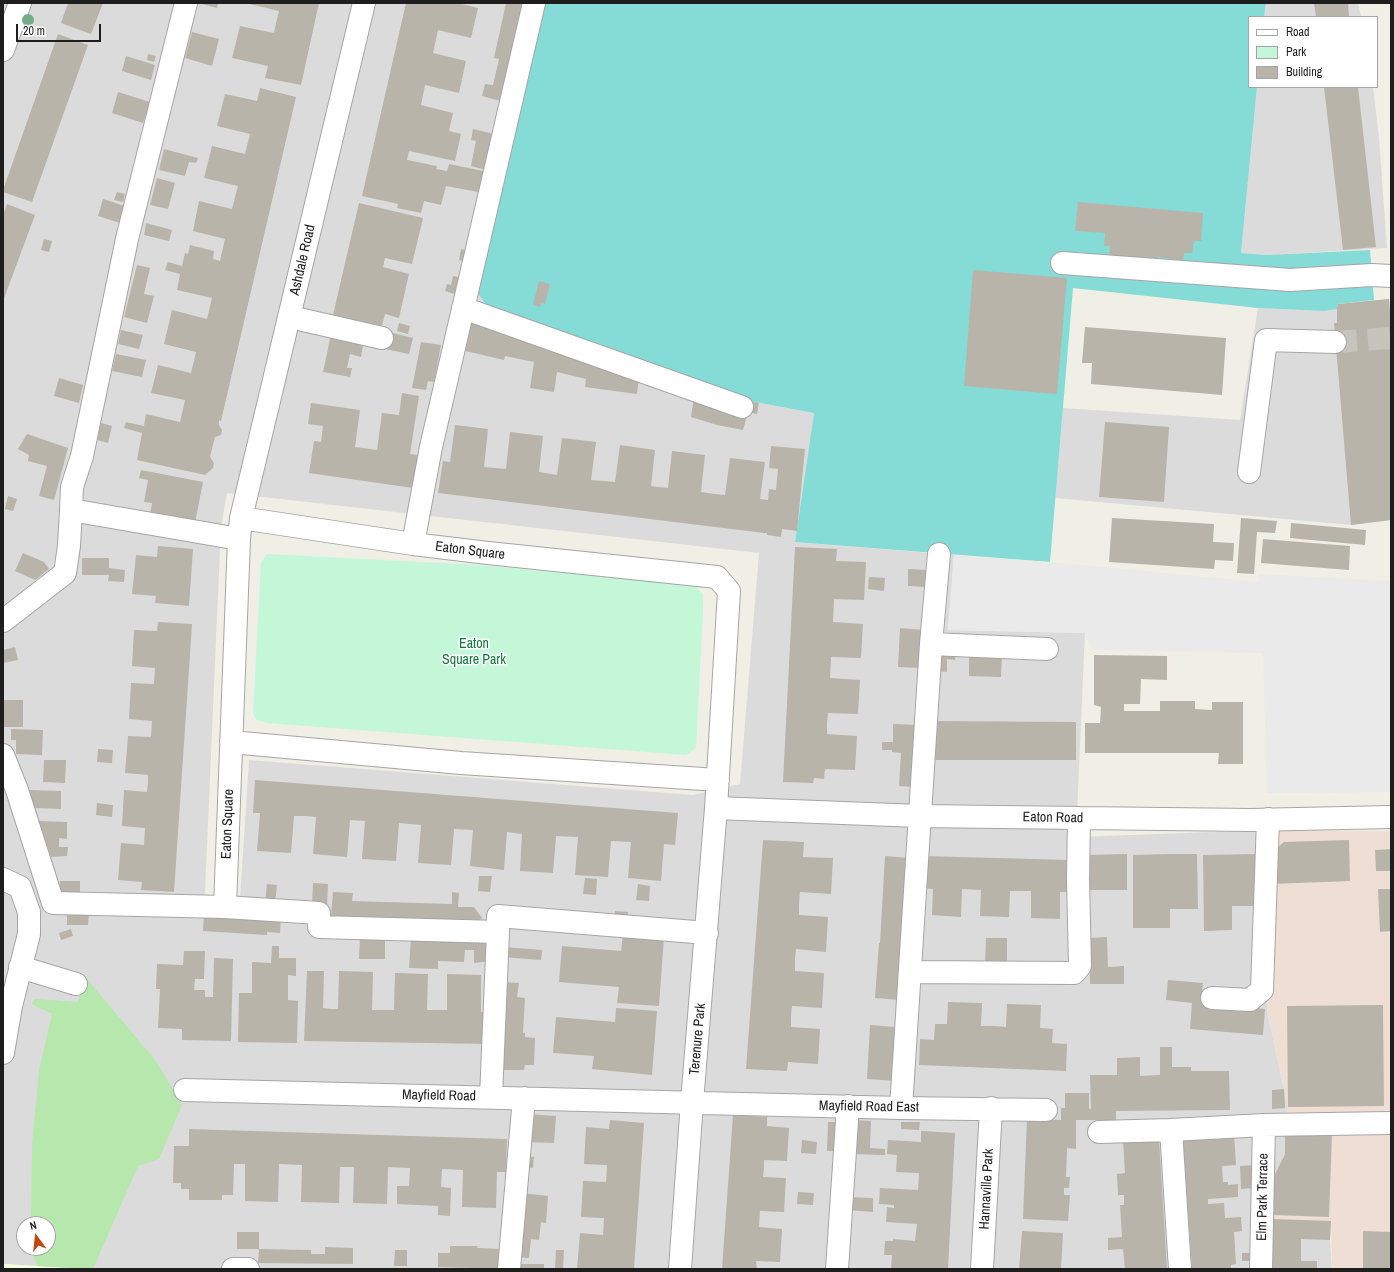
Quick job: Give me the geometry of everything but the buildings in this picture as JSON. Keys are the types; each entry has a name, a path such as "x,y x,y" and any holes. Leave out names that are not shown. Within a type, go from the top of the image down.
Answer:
{"street":[{"path":"3,50 20,3"},
{"path":"3,621 65,573 69,546 72,487 82,456 128,238 186,3"},
{"name":"Ashdale Road","path":"240,528 364,3"},
{"path":"413,544 431,447 534,3"},
{"path":"1062,263 1290,280 1372,275 1391,276"},
{"path":"463,308 742,407"},
{"path":"290,317 382,338"},
{"path":"1249,472 1266,340 1335,342"},
{"path":"71,510 240,528"},
{"name":"Eaton Square","path":"225,906 240,528 413,544 717,577 729,591 716,808"},
{"path":"901,1108 911,972 919,816 938,554"},
{"path":"931,644 1047,649"},
{"path":"231,742 461,762 718,780"},
{"path":"3,755 17,790 53,903 225,906 320,913 319,927 498,932"},
{"name":"Eaton Road","path":"716,808 919,816 1268,819 1391,817"},
{"name":"Terenure Park","path":"680,1269 716,808"},
{"path":"911,972 1074,973 1080,966 1078,879 1079,818"},
{"path":"1212,998 1250,1000 1262,990 1268,819"},
{"path":"3,879 20,887 29,912 29,934 11,1006 3,1053"},
{"path":"491,1097 498,916 706,933"},
{"path":"20,967 76,984"},
{"name":"Mayfield Road","path":"185,1090 692,1102"},
{"path":"509,1269 524,1098"},
{"name":"Mayfield Road East","path":"692,1102 901,1108 991,1108 1046,1110"},
{"path":"837,1269 848,1106"},
{"name":"Hannaville Park","path":"982,1269 991,1108"},
{"path":"1098,1132 1264,1125 1391,1123"},
{"name":"Elm Park Terrace","path":"1262,1269 1264,1125"},
{"path":"1171,1130 1180,1269"},
{"path":"233,1269 248,1269"}],"shaded area":[{"path":"3,3 542,3 749,401 814,413 795,542 954,555 948,630 1085,633 1076,837 1269,830 1267,1011 1288,1107 1285,1132 1285,1154 1274,1176 1331,1221 1330,1240 1332,1269 81,1269 3,1264","holes":["227,493 759,553 740,784 693,795 249,760 239,914 204,913 221,527"]},
{"path":"542,3 1266,3 1264,16 1248,16 1248,88 1257,88 1241,253 1268,255 1370,250 1374,300 1338,304 1337,309 1324,311 1258,308 1073,288 1050,562 795,542 814,413 749,401 489,308 476,291"},
{"path":"1266,3 1358,3 1361,16 1264,16"},
{"path":"1257,88 1373,88 1379,138 1387,248 1268,255 1241,253"},
{"path":"1389,299 1391,324 1391,520 1351,525 1055,498 1063,408 1240,420 1258,308 1324,311 1338,304"},
{"path":"954,555 1050,562 1259,582 1259,574 1391,581 1391,792 1267,793 1263,653 1092,650 1085,633 948,630"},
{"path":"1269,830 1391,831 1391,1269 1332,1269 1331,1221 1271,1219 1274,1176 1285,1154 1285,1132 1288,1107 1267,1011"},
{"path":"3,1264 37,1266 81,1269 3,1269"}],"green space":[{"name":"Eaton Square Park","path":"267,554 478,565 694,585 703,594 696,748 686,755 267,723 257,720 253,714 261,563"},
{"path":"87,979 156,1061 182,1105 159,1159 138,1166 93,1269 37,1266 34,1256 56,1256 56,1216 31,1216 32,1144 39,1071 52,1014 32,1004 35,999 78,1002 83,980"}],"tunnel":[{"path":"1335,342 1391,338"}]}
